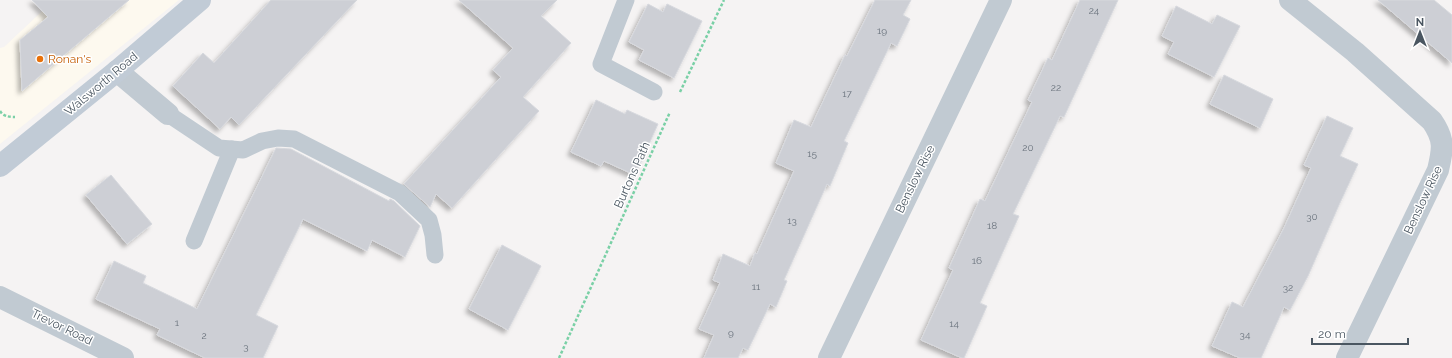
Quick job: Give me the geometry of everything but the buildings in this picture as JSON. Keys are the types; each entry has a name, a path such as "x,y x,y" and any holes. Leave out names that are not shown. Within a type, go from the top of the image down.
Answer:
{"main road":[{"name":"Walsworth Road","path":"1,164 118,71 200,0"}],"street":[{"name":"Benslow Rise","path":"829,358 1001,0"},
{"name":"Benslow Rise","path":"1290,0 1354,52 1432,121 1439,131 1443,143 1442,156 1438,170 1347,358"},
{"path":"118,71 168,114"},
{"name":"Trevor Road","path":"0,297 123,358"}],"lane":[{"path":"626,0 600,64 654,92"},
{"path":"168,114 219,148 243,150 262,142 278,138 294,139 400,193 429,220 433,234 435,255"},
{"path":"194,241 232,149"}],"path":[{"path":"680,94 724,0"},
{"name":"Burtons Path","path":"560,358 673,108"}],"shaded area":[{"path":"54,0 179,0 0,144 0,48 4,47"}],"place":[{"name":"Ronan's","path":"40,59"}]}
